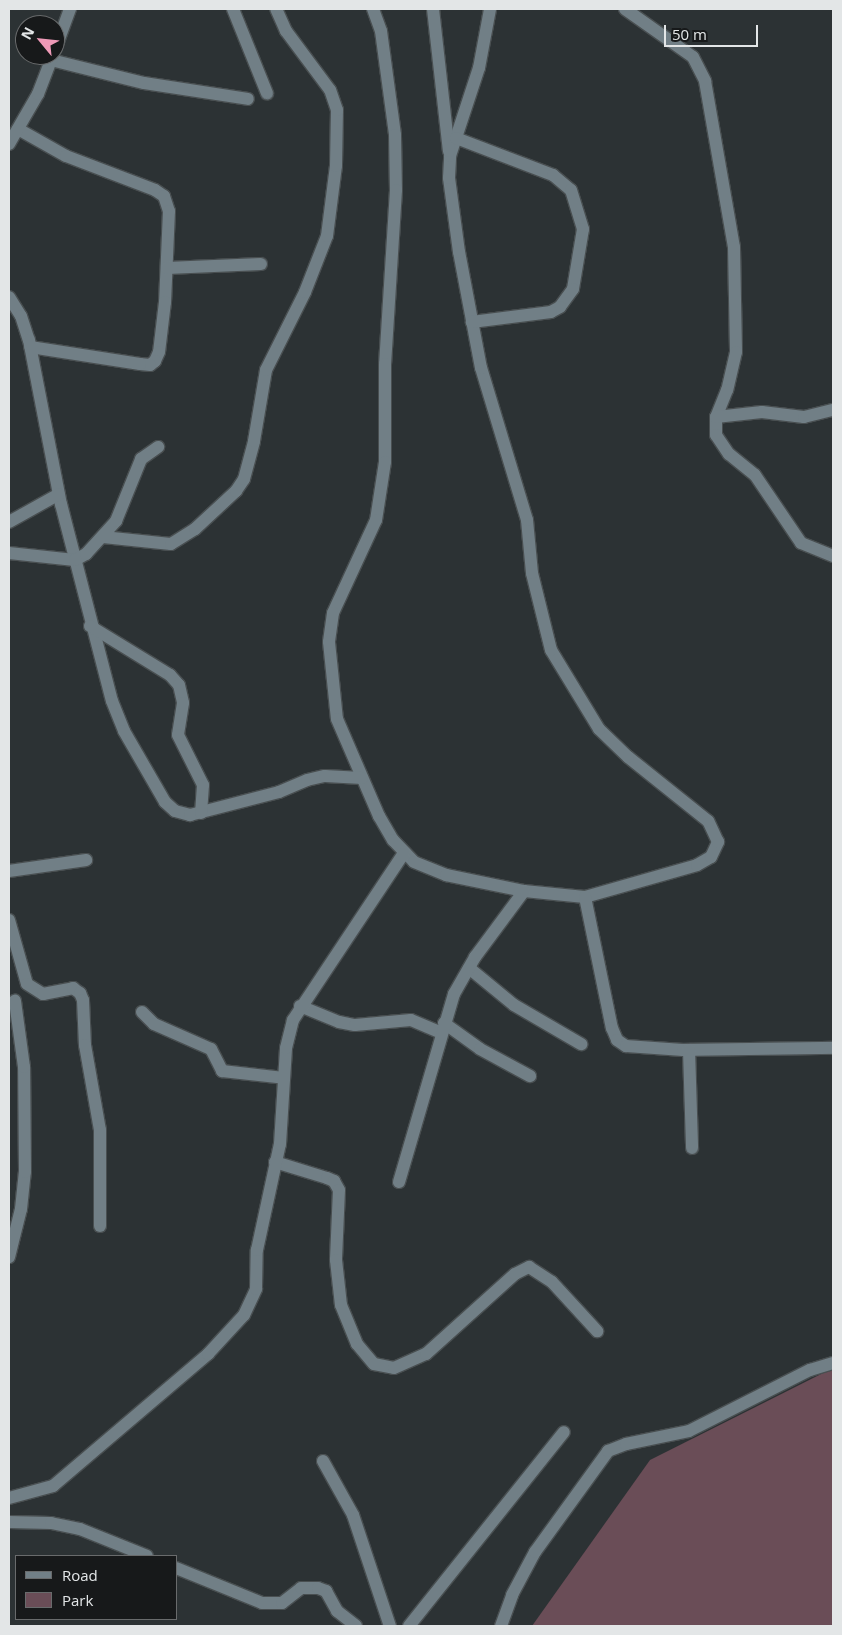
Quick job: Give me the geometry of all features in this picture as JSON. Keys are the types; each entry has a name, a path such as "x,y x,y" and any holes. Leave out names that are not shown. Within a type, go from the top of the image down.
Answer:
{"street":[{"path":"65,23 70,9"},
{"path":"233,9 267,93"},
{"path":"103,537 171,544 195,528 236,491 244,478 254,441 266,370 305,292 326,236 336,166 337,110 330,90 286,31 276,9"},
{"path":"373,9 381,31 391,90 396,172 385,364 385,462 376,520 338,600 329,642 337,719 379,816 404,853 424,867 446,875 524,891 586,897 697,865 711,857 716,848 716,834 708,821 628,757 599,728 551,650 532,573 527,520 481,368 459,252 449,178 450,156 433,9"},
{"path":"450,156 479,68 490,9"},
{"path":"625,9 693,58 705,81 734,248 736,352 727,390 716,417 716,435 720,443 755,475 790,532 801,543 833,556"},
{"path":"65,59 144,82 248,98"},
{"path":"9,144 38,94 49,65"},
{"path":"18,129 66,156 125,177 164,196 169,211 167,268 159,352 150,365 30,348"},
{"path":"456,138 553,175 575,197 583,229 573,289 560,307 551,312 472,322"},
{"path":"167,268 261,264"},
{"path":"9,297 21,316 30,348 59,494 90,626 112,701 146,772 165,802 175,811 184,814 201,813 279,792 307,780 324,776 362,778"},
{"path":"716,417 762,412 804,417 833,410"},
{"path":"9,553 75,560 103,537 116,521 141,459 158,447"},
{"path":"9,522 59,494"},
{"path":"90,626 170,675 179,685 182,702 178,735 203,785 201,813"},
{"path":"9,1498 53,1486 208,1354 231,1331 244,1314 256,1289 257,1250 282,1129 284,1078 289,1033 300,1006 337,956 404,853"},
{"path":"9,871 86,860"},
{"path":"399,1182 442,1028 469,968 524,891"},
{"path":"586,897 601,981 617,1040 638,1049 833,1048"},
{"path":"9,920 22,974 27,984 43,994"},
{"path":"469,968 514,1005 581,1044"},
{"path":"9,1257 21,1209 25,1172 24,1067 12,1002 72,988 80,993 83,1000 85,1045 100,1130 100,1226"},
{"path":"300,1006 339,1022 355,1025 412,1020 442,1028 530,1076"},
{"path":"142,1012 154,1024 211,1049 222,1071 284,1078"},
{"path":"689,1050 692,1148"},
{"path":"275,1162 334,1181 339,1190 336,1260 341,1305 357,1344 374,1364 394,1368 426,1354 515,1274 529,1267 552,1282 597,1331"},
{"path":"501,1626 512,1594 535,1552 608,1451 626,1444 689,1431 810,1370 833,1363"},
{"path":"410,1626 564,1432"},
{"path":"323,1461 353,1515 390,1626"},
{"path":"9,1522 51,1523 80,1529 145,1555"},
{"path":"178,1569 262,1603 282,1603 301,1588 318,1588 326,1591 337,1611 356,1626"}],"green space":[{"path":"833,1368 833,1626 532,1626 650,1460"}]}
